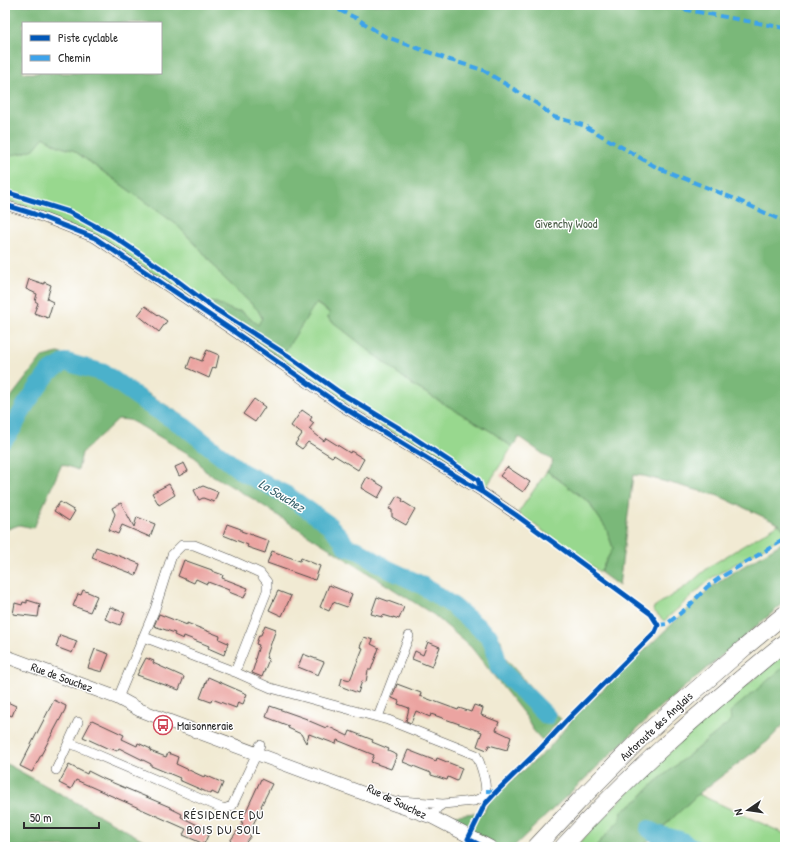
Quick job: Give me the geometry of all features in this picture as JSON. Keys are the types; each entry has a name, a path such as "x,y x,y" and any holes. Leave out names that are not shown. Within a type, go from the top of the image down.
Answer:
{"highway":[{"name":"Autoroute des Anglais","path":"536,847 643,736 785,614"},
{"name":"Autoroute des Anglais","path":"565,845 644,764 718,696 785,642"}],"main road":[{"name":"Rue de Souchez","path":"5,656 118,698 142,702 373,797 432,817"},
{"name":"Rue de Souchez","path":"259,749 379,790 432,817"},
{"path":"432,817 490,847"}],"street":[{"path":"5,205 34,214 94,238 236,333 341,406 482,492 516,515"},
{"path":"118,698 155,609 172,556 182,545 194,545 222,556 260,573 267,582 267,591 235,672"},
{"path":"378,717 409,636"},
{"path":"144,637 235,672 271,688 378,717 476,755 479,761 486,791 484,797 480,799 442,804 400,800"},
{"path":"56,770 78,722"},
{"path":"70,742 224,809 232,806 259,749"},
{"path":"432,817 437,808 442,804"}],"green space":[{"name":"Givenchy Wood","path":"5,5 785,5 785,531 779,524 719,496 644,476 633,475 619,586 600,572 613,548 606,528 590,503 547,471 553,461 519,437 512,447 492,432 414,386 328,318 329,312 316,303 280,359 203,308 212,301 234,311 241,311 258,325 262,318 258,310 222,276 202,251 176,224 73,150 51,142 44,137 34,149 23,153 5,156"},
{"path":"44,137 51,142 73,150 176,224 202,251 222,276 258,310 262,318 258,325 241,311 234,311 212,301 203,308 141,265 35,210 5,200 5,156 8,156"},
{"path":"315,303 330,313 328,318 414,386 492,432 512,447 485,489 431,455 372,421 280,359"},
{"path":"58,353 113,370 182,415 215,441 225,455 232,460 259,471 273,484 301,500 350,541 460,601 501,640 505,658 547,706 561,719 542,740 533,730 527,718 471,647 434,615 255,500 205,471 196,458 129,420 118,419 82,453 78,470 62,464 34,528 19,525 5,530 5,405 42,357"},
{"path":"547,471 590,503 606,528 613,548 600,572 518,513"},
{"path":"779,524 785,531 785,535 713,577 664,621 653,610 654,607 688,585 710,566"},
{"path":"785,541 785,602 656,711 513,847 500,847 447,816 484,812 487,804 548,749 575,716 710,588"},
{"path":"785,653 785,666 731,712 731,721 653,784 639,799 622,811 620,820 595,847 575,847 624,796 696,727"},
{"path":"785,666 785,723 768,741 698,794 642,847 595,847 620,820 622,811 639,799 653,784 731,721 730,712"},
{"path":"5,763 156,847 5,847"},
{"path":"698,794 785,834 785,847 692,847 680,840 656,834"}],"building":[{"path":"29,279 51,285 47,299 53,302 48,318 34,313 38,303 35,301 37,294 26,289"},
{"path":"145,306 167,321 159,332 138,315"},
{"path":"207,350 219,355 216,368 213,367 209,378 187,368 191,357 202,361"},
{"path":"254,399 265,407 255,422 243,414"},
{"path":"302,410 312,417 310,420 314,423 309,429 324,441 326,438 350,453 351,451 364,459 358,470 334,455 332,457 308,442 302,449 295,444 302,434 291,426"},
{"path":"184,463 188,471 179,476 175,467"},
{"path":"507,467 530,482 523,492 500,476"},
{"path":"367,477 384,487 378,498 361,488"},
{"path":"169,484 175,495 159,505 152,493"},
{"path":"203,486 218,492 214,502 203,498 199,500 194,490"},
{"path":"397,496 415,509 406,525 392,517 392,510 389,509"},
{"path":"60,502 75,511 69,521 54,511"},
{"path":"121,503 134,527 137,517 155,524 150,537 122,525 118,534 109,530 115,514 112,508"},
{"path":"227,524 241,529 241,531 269,541 265,553 247,547 248,545 223,535"},
{"path":"96,547 140,564 136,575 92,558"},
{"path":"272,551 300,561 301,558 320,566 315,580 267,563"},
{"path":"184,560 212,570 223,575 222,578 248,588 244,598 229,592 229,590 208,582 207,584 196,579 194,583 178,576"},
{"path":"329,585 352,594 347,607 333,602 329,611 320,607"},
{"path":"83,590 97,596 90,612 73,606 78,594 81,595"},
{"path":"278,591 291,596 282,616 269,610"},
{"path":"377,597 404,607 399,619 371,614"},
{"path":"27,600 40,604 38,617 13,614 15,603 22,605 23,602 27,603"},
{"path":"110,607 125,613 120,625 105,619"},
{"path":"159,614 220,636 219,639 228,643 224,655 208,648 209,646 184,636 183,639 174,635 175,633 154,626"},
{"path":"265,625 276,629 266,658 269,659 262,677 252,673 259,645 256,644"},
{"path":"60,635 77,641 72,653 56,647"},
{"path":"364,637 373,640 371,644 379,648 371,670 368,670 366,682 362,681 358,693 340,686 342,678 350,680 363,648 360,647"},
{"path":"428,642 440,647 432,667 412,659 415,651 423,655"},
{"path":"95,649 109,654 102,672 88,668"},
{"path":"303,654 324,662 318,675 298,667"},
{"path":"146,658 154,661 153,663 184,677 179,690 137,675"},
{"path":"208,677 247,694 243,704 238,702 236,708 212,699 211,702 200,698"},
{"path":"397,684 421,693 420,696 458,710 459,708 471,712 474,705 483,708 481,715 499,722 496,730 511,737 507,750 489,745 487,750 477,746 482,732 431,714 430,717 416,711 411,723 406,721 409,708 398,704 399,701 392,698"},
{"path":"54,700 66,706 65,710 32,772 20,766"},
{"path":"5,701 16,706 12,716 5,713"},
{"path":"270,706 307,719 326,728 327,726 348,736 350,731 373,740 372,742 389,749 388,751 397,755 391,769 371,762 374,755 337,740 336,744 309,734 306,743 301,734 288,728 289,726 266,717"},
{"path":"92,720 124,735 122,739 137,746 138,743 151,749 150,751 166,757 168,753 178,757 176,764 204,777 205,775 223,783 218,795 212,792 211,794 179,780 180,778 151,766 151,764 119,748 117,751 110,748 109,749 83,737"},
{"path":"408,750 436,761 437,758 462,768 457,781 448,777 447,780 431,775 431,773 403,762"},
{"path":"69,765 87,774 88,771 170,807 182,814 181,817 210,831 204,844 183,835 186,829 76,780 71,789 59,783"},
{"path":"261,779 272,784 248,834 251,836 242,847 237,847 230,841 243,823 241,822"}],"waterway":[{"name":"La Souchez","path":"5,439 13,428 26,404 49,372 66,362 104,373 146,403 185,427 242,472 287,495 328,524 342,539 346,547 358,550 388,569 420,584 453,606 489,636 495,650 499,668 547,716"},
{"name":"La Souchez","path":"649,829 656,834 680,840 692,847"}],"marked path":[{"path":"328,5 356,18 384,36 450,60 483,70 536,103 554,117 583,125 656,167 733,198 785,222"},
{"path":"660,5 785,28"},
{"path":"658,625 667,624 688,607 707,587 718,579 785,539"},
{"path":"486,791 497,791"}],"cycle path":[{"path":"5,192 69,212 110,234 159,267 212,307 287,355 339,392 402,430 478,480 482,492"},
{"path":"5,205 34,214 95,238 341,406 482,492 516,515 651,614 658,625 655,632 485,804 468,839 484,847"}],"place":[{"name":"Maisonneraie","path":"163,725"}],"district":[{"name":"RÉSIDENCE DU BOIS DU SOIL","path":"224,822"}]}
